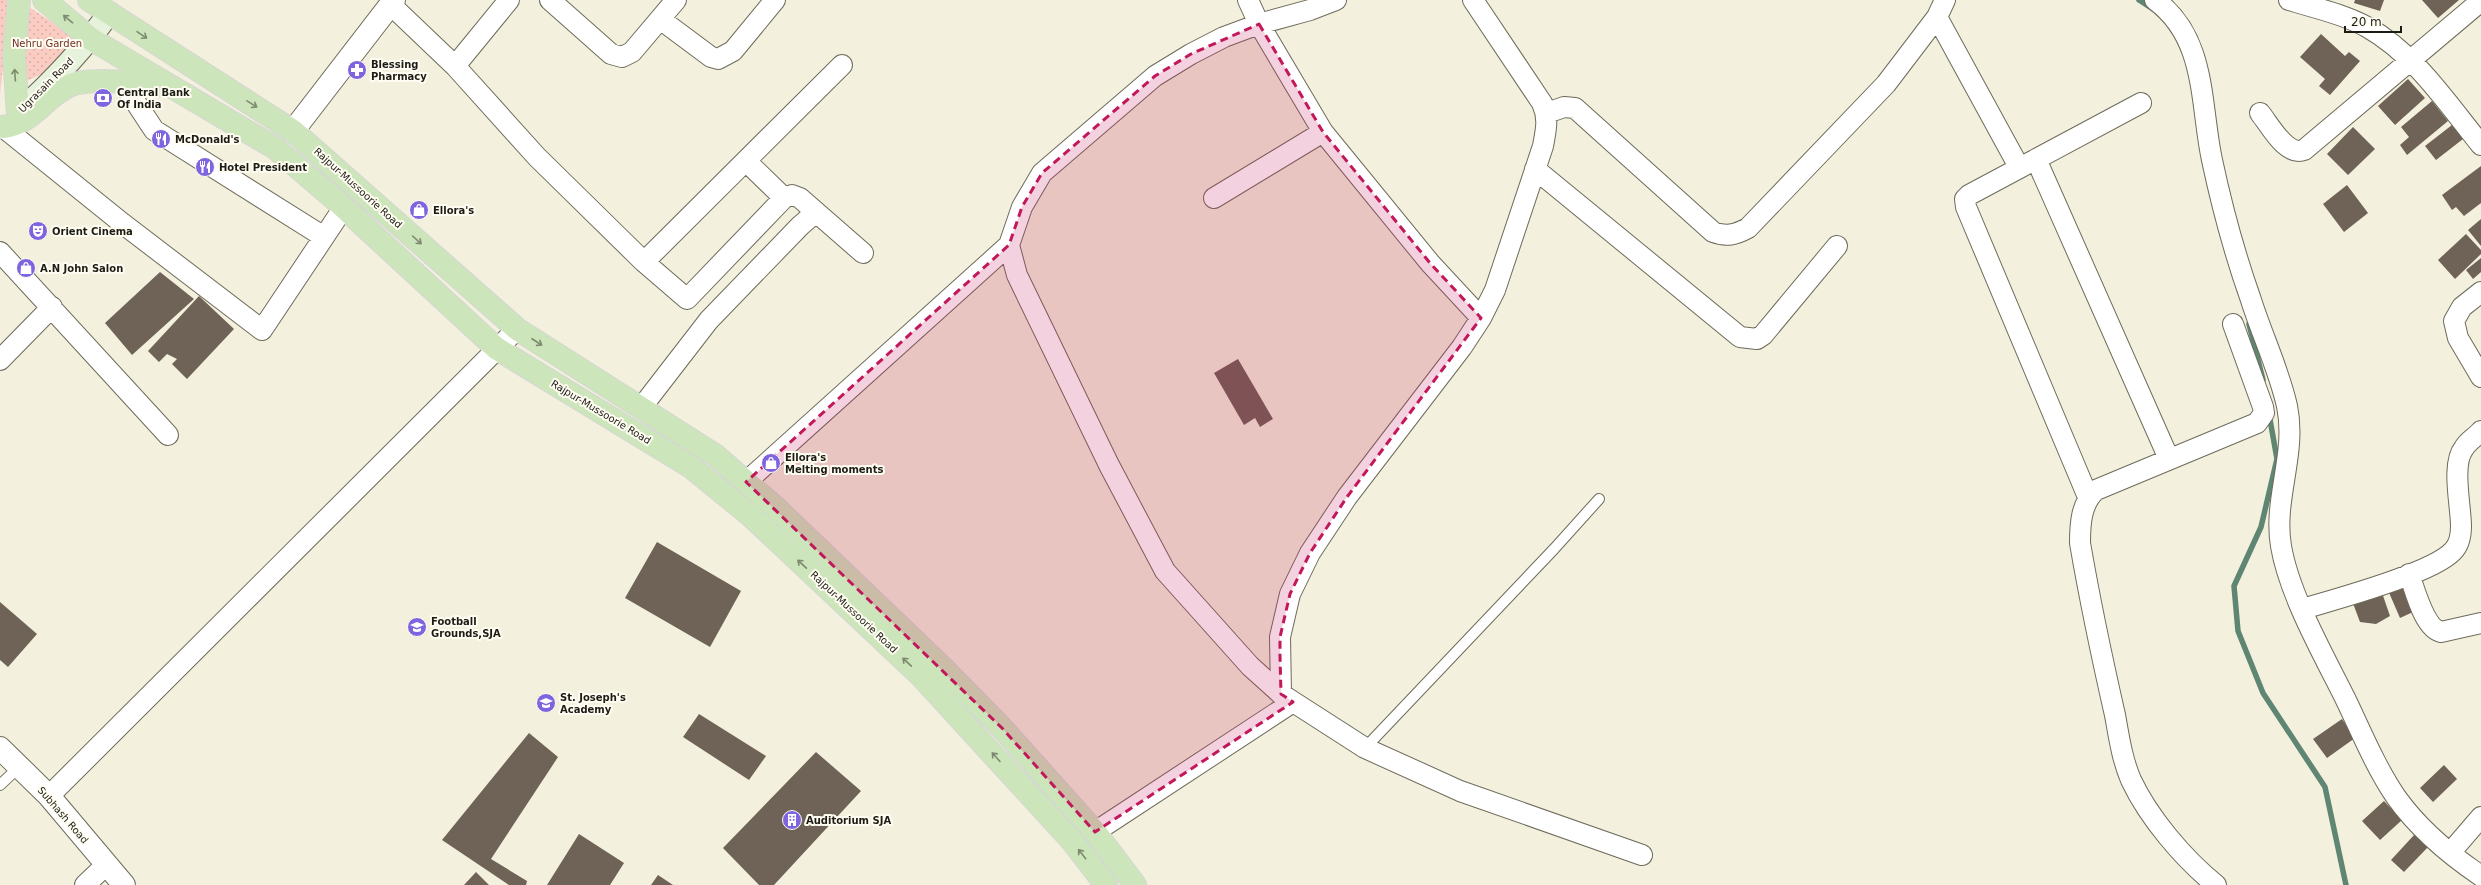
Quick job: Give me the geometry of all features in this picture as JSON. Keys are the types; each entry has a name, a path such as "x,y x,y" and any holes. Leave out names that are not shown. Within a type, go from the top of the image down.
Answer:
{"main road":[{"path":"19,0 7,124 18,126 69,86 87,82 171,86"},
{"name":"Rajpur-Mussoorie Road","path":"44,0 91,38 274,148 344,207 496,348 691,467 751,516 920,675 1072,842 1099,882"},
{"name":"Rajpur-Mussoorie Road","path":"89,0 294,131 517,329 715,455 746,482 943,668 1002,728 1095,832 1135,885"},
{"name":"Ugrasain Road","path":"7,124 58,76 91,38 109,13"}],"street":[{"path":"455,66 509,0"},
{"path":"550,0 611,54 622,57 632,52 676,0"},
{"path":"660,19 711,57 718,59 732,51 775,0"},
{"path":"1248,0 1259,24 1323,132 1426,258 1481,318"},
{"path":"746,482 1009,245 1022,207 1042,173 1155,76 1191,54 1259,24 1310,10 1336,0"},
{"path":"1287,698 1280,637 1290,594 1310,553 1347,497 1462,347 1481,318 1495,290 1535,169 1547,127 1547,113 1542,103 1473,0"},
{"path":"2155,0 2178,23 2198,68 2217,181 2250,298 2286,405 2290,432 2287,475 2281,500 2281,544 2286,566 2318,644 2380,770 2412,816 2450,853 2481,876"},
{"path":"2289,0 2334,13 2367,27 2412,61 2481,145"},
{"path":"2260,113 2289,149 2299,152 2412,61 2479,1"},
{"path":"294,131 393,2 455,66 537,157 644,262 688,299 709,320"},
{"path":"1547,113 1564,107 1580,111 1713,232 1728,236 1738,234 1748,228 1886,84 1941,8 2028,163 2169,459"},
{"path":"644,262 842,65"},
{"path":"123,83 154,130 324,237"},
{"path":"2088,497 1965,204 1969,195 2141,103"},
{"path":"7,124 122,223 262,330 344,207"},
{"path":"1214,198 1323,132"},
{"path":"746,161 784,198"},
{"path":"1535,169 1740,337 1757,339 1763,335 1837,246"},
{"path":"688,299 784,198 792,195 800,198 863,253"},
{"path":"641,408 709,320 800,226 816,212"},
{"path":"1009,245 1017,275 1110,464 1165,571 1245,661 1287,698 1365,748 1460,791 1642,855"},
{"path":"0,252 168,435"},
{"path":"2481,292 2462,307 2454,322 2458,338 2481,377"},
{"path":"0,360 52,307"},
{"path":"2216,885 2186,858 2151,813 2140,798 2124,760 2099,652 2080,543 2082,516 2088,497 2104,486 2258,423 2262,419 2263,408 2233,324"},
{"path":"48,796 496,348 517,329"},
{"path":"2304,609 2409,574 2442,560 2454,550 2460,538 2461,526 2458,497 2460,453 2481,431"},
{"path":"2409,574 2428,623 2436,631 2441,632 2481,623"},
{"path":"1095,832 1287,698"},
{"name":"Subhash Road","path":"0,748 48,796 124,885"},
{"path":"2450,853 2481,817"},
{"path":"85,885 106,865"}],"lane":[{"path":"1365,748 1554,549 1599,499"},
{"path":"0,785 19,767"}],"highlighted area":[{"path":"1259,24 1323,132 1430,263 1481,318 1347,497 1310,553 1290,594 1280,637 1281,694 1293,702 1095,832 1002,728 746,482 1009,245 1022,207 1042,173 1155,76 1191,54"}],"green space":[{"path":"0,0 10,0 0,95"},
{"name":"Nehru Garden","path":"29,7 76,38 53,69 22,83"}],"building":[{"path":"2355,0 2384,0 2380,11 2354,3"},
{"path":"2422,0 2459,0 2438,18"},
{"path":"2321,34 2345,56 2349,52 2360,61 2330,95 2319,86 2325,79 2300,57"},
{"path":"2408,79 2425,98 2395,125 2378,106"},
{"path":"2432,101 2448,121 2407,155 2400,145 2409,137 2401,127"},
{"path":"2452,125 2463,139 2436,160 2425,146"},
{"path":"2353,127 2375,149 2348,175 2327,154"},
{"path":"2481,166 2481,203 2464,216 2456,207 2452,210 2442,195"},
{"path":"2347,185 2368,213 2344,232 2323,204"},
{"path":"2481,219 2481,246 2468,230"},
{"path":"2466,234 2481,250 2481,254 2455,279 2438,260"},
{"path":"2481,258 2481,272 2473,279 2466,270"},
{"path":"160,272 194,299 132,355 105,323"},
{"path":"199,296 234,329 187,379 172,364 177,359 167,354 159,362 148,351"},
{"path":"1238,359 1273,419 1260,427 1255,418 1244,425 1214,373"},
{"path":"657,542 741,591 710,647 625,598"},
{"path":"2400,582 2413,612 2400,618 2387,588"},
{"path":"2380,587 2390,616 2376,624 2360,622 2351,598"},
{"path":"0,602 37,634 8,667 0,660"},
{"path":"699,714 766,756 749,780 683,737"},
{"path":"2342,719 2355,738 2327,758 2313,739"},
{"path":"529,733 558,757 491,859 527,881 526,885 509,885 442,840"},
{"name":"Auditorium SJA","path":"816,752 861,791 774,885 759,885 723,848"},
{"path":"2444,765 2457,779 2433,802 2420,788"},
{"path":"2384,801 2402,820 2380,840 2362,821"},
{"path":"579,834 624,863 610,885 547,885"},
{"path":"2415,834 2428,847 2404,872 2391,860"},
{"path":"476,872 489,885 464,885"},
{"path":"658,875 673,885 651,885"}],"waterway":[{"path":"2139,0 2153,9"},
{"path":"2249,324 2263,380"},
{"path":"2269,414 2277,459 2261,527 2234,586 2238,631 2263,693 2325,787 2346,885"}],"place":[{"name":"Blessing Pharmacy","path":"357,70"},
{"name":"Central Bank Of India","path":"103,98"},
{"name":"McDonald's","path":"161,139"},
{"name":"Hotel President","path":"205,167"},
{"name":"Ellora's","path":"419,210"},
{"name":"Orient Cinema","path":"38,231"},
{"name":"A.N John Salon","path":"26,268"},
{"name":"Ellora's Melting moments","path":"771,463"},
{"name":"Football Grounds,SJA","path":"417,627"},
{"name":"St. Joseph's Academy","path":"546,703"},
{"name":"Auditorium SJA","path":"792,820"}]}
